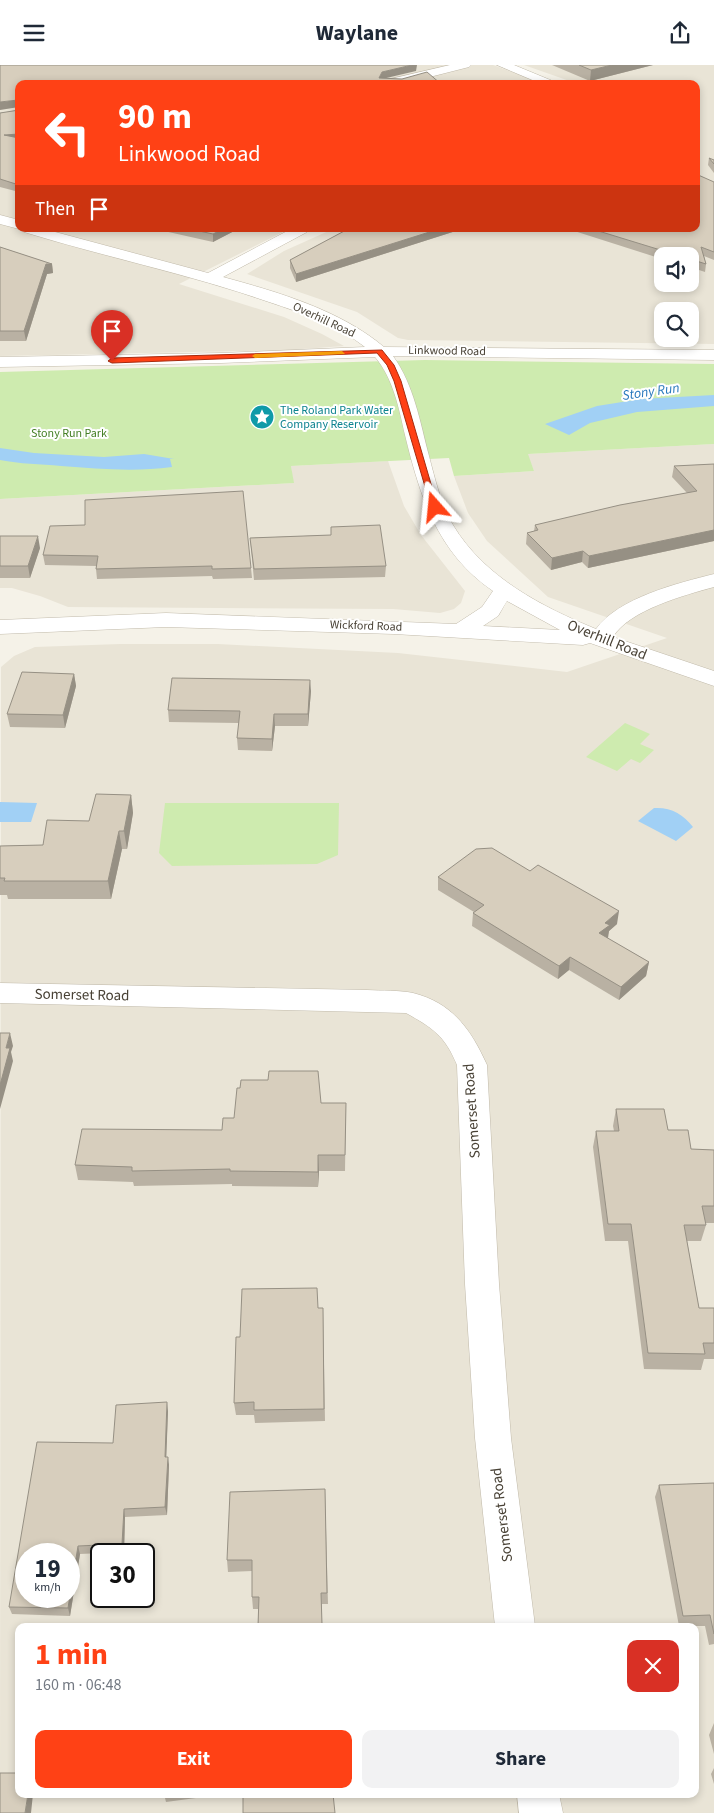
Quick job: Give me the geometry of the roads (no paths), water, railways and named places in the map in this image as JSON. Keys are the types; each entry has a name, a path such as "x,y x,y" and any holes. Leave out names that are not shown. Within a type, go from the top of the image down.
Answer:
{"street":[{"path":"402,80 464,65"},
{"path":"503,65 543,80"},
{"path":"0,219 15,224"},
{"name":"Overhill Road","path":"41,232 266,295 345,327 379,351 391,365 435,507 444,527 470,560 503,591 600,640 714,679"},
{"path":"210,278 296,232"},
{"name":"Linkwood Road","path":"0,362 221,358 379,351 713,354"},
{"path":"600,640 611,624 642,605 683,588 714,580"},
{"path":"462,630 490,611 503,591"},
{"name":"Wickford Road","path":"0,627 166,620 462,630 600,640"},
{"name":"Somerset Road","path":"0,993 366,1000 412,1003 443,1020 462,1040 472,1065 482,1284 493,1438 515,1623"},
{"path":"539,1798 541,1813"}],"water":[{"name":"Stony Run","path":"714,395 714,406 637,412 590,423 569,435 545,424 597,406 641,399"},
{"path":"0,448 34,453 104,457 144,454 174,459 170,459 172,467 158,469 89,468 0,460"},
{"path":"0,802 37,803 31,822 0,822"},
{"path":"654,808 676,812 693,827 676,841 638,821"}],"place":[{"name":"The Roland Park Water Company Reservoir","path":"262,417"}],"park label":[{"name":"Stony Run Park","path":"69,433"}]}
